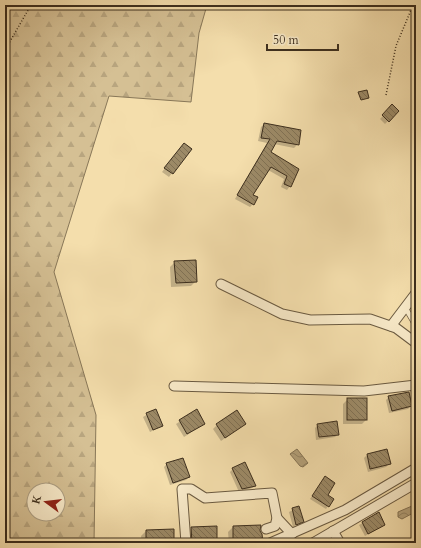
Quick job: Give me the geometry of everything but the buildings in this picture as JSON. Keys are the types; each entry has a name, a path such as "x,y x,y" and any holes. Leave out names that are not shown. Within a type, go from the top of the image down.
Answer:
{"street":[{"path":"221,284 282,314 310,320 370,319 391,326 416,343"},
{"path":"391,326 416,293"},
{"path":"174,386 364,391 416,386"},
{"path":"270,543 345,510 416,468"},
{"path":"313,543 416,483"},
{"path":"186,543 182,489 191,489 205,498 272,493 277,518 275,526 266,529"},
{"path":"277,518 292,534"},
{"path":"333,531 340,543"}],"lane":[{"path":"405,307 416,326"}],"path":[{"path":"5,50 31,5"},
{"path":"386,95 396,46 413,5"}],"green space":[{"path":"5,5 207,5 199,33 191,102 109,96 54,272 96,415 94,543 5,543"}],"water":[{"path":"297,449 308,463 303,467 300,466 290,454"},
{"path":"412,506 415,509 415,512 402,519 398,517 398,512"}]}
